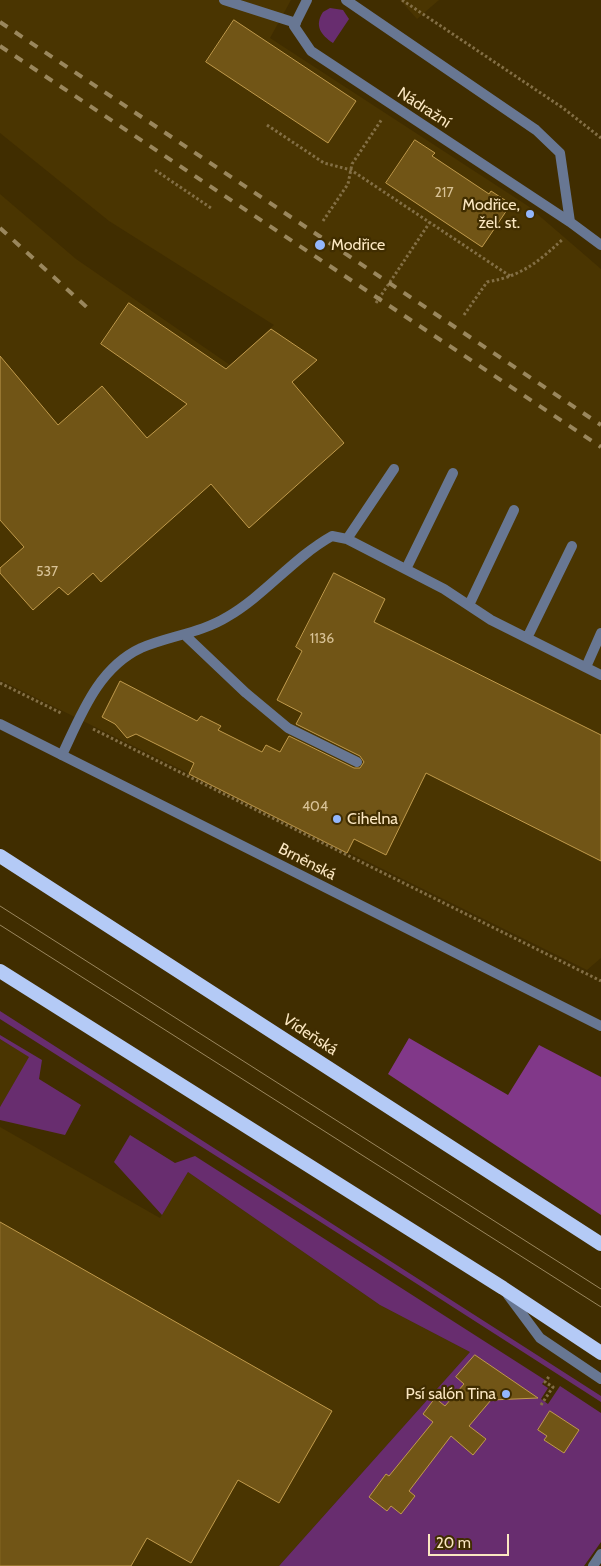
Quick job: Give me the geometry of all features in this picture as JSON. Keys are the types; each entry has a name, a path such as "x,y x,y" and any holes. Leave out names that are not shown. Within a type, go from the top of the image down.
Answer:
{"highway":[{"name":"Vídeňská","path":"0,856 601,1244"},
{"path":"0,971 503,1288 601,1353"}],"street":[{"path":"224,0 296,23 307,0"},
{"path":"346,0 536,130 560,153 570,222"},
{"name":"Nádražní","path":"296,23 294,26 311,51 570,222 601,245"},
{"path":"347,539 394,469"},
{"path":"406,570 453,473"},
{"path":"469,606 514,510"},
{"path":"62,756 90,696 113,667 142,648 186,636 226,618 258,595 318,544 332,536 347,539 444,589 469,606 527,638 601,675"},
{"path":"527,638 572,546"},
{"path":"586,667 601,633"},
{"path":"186,636 246,693 288,728 357,762"},
{"name":"Brněnská","path":"0,724 601,1026"},
{"path":"503,1288 540,1338 601,1378"},
{"path":"593,1566 601,1554"}],"path":[{"path":"402,0 563,108 601,138"},
{"path":"323,221 348,184 352,164 383,116 391,121"},
{"path":"267,125 324,163 351,170 510,276"},
{"path":"155,170 211,208"},
{"path":"376,303 430,222"},
{"path":"556,234 570,246"},
{"path":"464,315 487,282 530,268 563,239"},
{"path":"0,683 601,981"},
{"path":"541,1405 553,1387 546,1382 550,1375"}],"shaded area":[{"path":"0,0 291,0 270,38 528,206 601,269 601,958 587,970 0,680 0,194 76,259 230,365 274,325 109,221 0,133"},
{"path":"400,0 439,0 417,19"},
{"path":"330,8 343,10 349,19 333,43 325,37 319,26 320,17 323,12"},
{"path":"0,1011 601,1396 601,1402 0,1019"},
{"path":"0,1035 42,1060 39,1079 81,1105 65,1135 0,1120 0,1107 29,1057 0,1039"},
{"path":"409,1038 508,1095 539,1045 601,1077 601,1215 388,1074"},
{"path":"0,1039 30,1057 0,1107"},
{"path":"0,1127 160,1218 188,1172 380,1305 470,1352 279,1566 0,1566"},
{"path":"130,1135 175,1163 195,1156 545,1380 542,1384 548,1388 541,1399 548,1404 560,1386 601,1413 601,1542 584,1566 279,1566 470,1352 380,1305 188,1172 162,1215 114,1162"}],"building":[{"path":"234,20 356,101 328,143 206,62"},
{"path":"415,140 435,153 432,156 489,194 491,191 511,204 482,247 386,183"},
{"path":"129,303 226,369 271,329 317,360 292,382 344,443 249,528 211,484 101,582 93,573 68,595 59,587 33,610 0,573 0,568 24,547 0,520 0,356 58,425 102,386 147,438 187,404 101,344"},
{"path":"334,573 385,599 374,622 601,735 601,861 426,773 386,855 354,839 347,853 189,774 194,763 136,734 127,738 115,724 102,717 120,681 197,721 201,716 221,726 218,730 262,752 266,745 280,752 289,736 354,768 360,768 364,762 360,756 296,724 302,713 277,700 302,651 296,647"},
{"path":"0,1222 332,1411 279,1503 238,1480 191,1563 147,1538 131,1566 0,1566"},
{"path":"475,1355 538,1398 491,1400 469,1426 486,1439 473,1455 451,1436 409,1491 415,1496 401,1514 391,1506 387,1511 369,1497 386,1474 389,1476 433,1422 423,1414 435,1398 445,1406 464,1384 456,1377"},
{"path":"550,1411 579,1430 564,1453 544,1440 547,1436 538,1430"}],"tram line":[{"path":"0,906 601,1289"},
{"path":"0,925 601,1307"}],"railway":[{"path":"0,22 601,425"},
{"path":"0,46 601,447"},
{"path":"0,228 92,312"}],"place":[{"name":"Modřice, žel. st.","path":"530,214"},
{"name":"Modřice","path":"320,245"},
{"name":"Cihelna","path":"337,819"},
{"name":"Psí salón Tina","path":"506,1394"}]}
